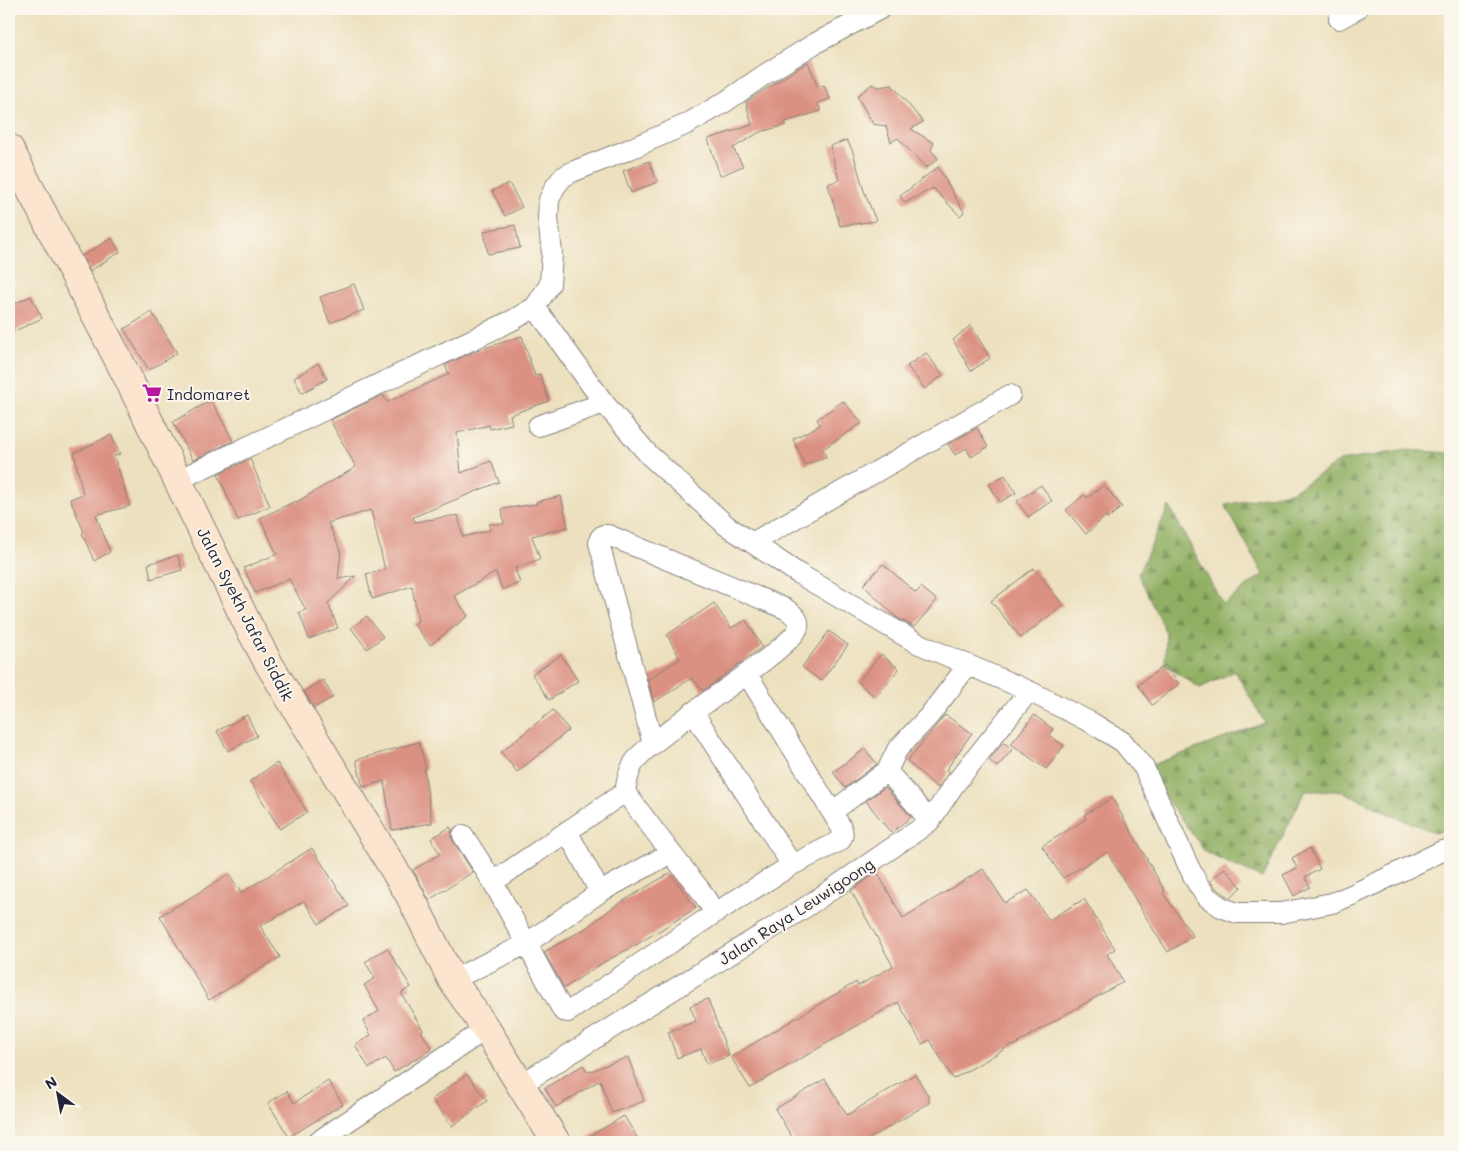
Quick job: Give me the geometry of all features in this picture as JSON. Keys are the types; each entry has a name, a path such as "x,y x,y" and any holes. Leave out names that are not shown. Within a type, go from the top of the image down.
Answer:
{"main road":[{"name":"Jalan Syekh Jafar Siddik","path":"9,148 128,378 249,627 269,664 409,894 452,980 486,1029 556,1142"}],"street":[{"path":"178,480 496,328 535,307 550,284 552,252 548,218 549,200 555,187 563,177 630,150 686,124 814,44 880,9"},
{"path":"1339,19 1357,9"},
{"path":"535,307 604,403 649,455 727,526 798,574 917,643 1029,691 1092,723 1123,742 1144,768 1187,863 1207,897 1220,906 1237,913 1281,913 1332,903 1421,860 1442,851 1450,850"},
{"path":"752,543 1010,395"},
{"path":"538,426 604,403"},
{"path":"653,744 599,543 603,535 608,535 786,609 794,615 798,622 798,628 791,638 747,674 694,712 641,754 631,765 628,774 625,792 701,891 715,913"},
{"path":"832,812 887,771 897,750 929,716 968,665"},
{"path":"463,835 493,882 563,1011 568,1012 715,913 792,865 840,840 843,835 843,831 832,812 747,674"},
{"name":"Jalan Raya Leuwigoong","path":"520,1085 806,907 930,821 954,785 1029,691"},
{"path":"694,712 792,865"},
{"path":"887,771 930,821"},
{"path":"493,882 512,871 625,792"},
{"path":"567,831 600,892"},
{"path":"452,980 526,944 600,892 671,853"},
{"path":"317,1142 486,1029"}],"green space":[{"path":"1407,450 1450,453 1450,827 1436,833 1387,813 1342,791 1305,791 1262,878 1206,853 1144,768 1265,723 1235,671 1200,688 1165,665 1166,633 1138,574 1169,506 1223,605 1263,574 1225,505 1293,491 1340,461"}],"building":[{"path":"808,62 818,87 824,85 830,99 818,103 821,111 785,122 786,125 760,132 733,148 743,166 720,176 708,139 752,125 746,102"},
{"path":"872,84 879,87 892,85 923,122 911,129 934,143 931,150 938,159 926,168 898,138 891,142 886,126 873,124 857,96"},
{"path":"847,140 853,152 864,191 876,221 840,226 828,184 839,180 830,146"},
{"path":"649,161 657,182 631,193 623,171"},
{"path":"938,167 964,212 960,216 933,188 905,203 900,196"},
{"path":"509,183 522,207 505,216 492,191"},
{"path":"515,225 520,248 488,254 484,231"},
{"path":"112,238 120,252 90,271 82,256"},
{"path":"354,284 364,310 330,323 320,297"},
{"path":"31,296 42,318 9,334 9,306"},
{"path":"152,312 177,353 149,370 124,329"},
{"path":"971,325 990,358 971,371 953,340"},
{"path":"522,336 535,376 540,374 549,401 510,415 512,424 490,429 489,425 457,433 461,473 491,461 499,482 413,517 415,522 458,515 463,537 490,530 489,524 504,524 502,509 537,504 536,502 561,496 568,527 532,536 540,559 515,568 520,583 502,589 496,572 454,596 468,616 430,645 414,624 418,621 412,586 372,599 366,574 385,570 371,510 328,523 341,552 338,579 356,576 328,603 338,628 309,639 299,612 306,610 289,579 255,593 244,568 277,554 260,518 297,502 356,467 330,420 383,395 387,402 449,374 445,365 476,351"},
{"path":"926,353 943,375 925,389 907,366"},
{"path":"318,363 327,379 302,393 294,378"},
{"path":"211,400 233,441 193,460 173,422"},
{"path":"843,401 862,423 823,449 826,457 805,465 793,439 820,425 817,419"},
{"path":"977,428 988,447 971,457 966,448 955,455 948,444"},
{"path":"111,435 120,454 114,456 130,506 96,515 110,552 94,561 70,499 83,494 74,453"},
{"path":"250,459 270,506 238,520 218,474"},
{"path":"1005,475 1016,493 1000,502 989,484"},
{"path":"1041,485 1052,501 1028,517 1017,501"},
{"path":"1104,485 1122,507 1108,518 1106,516 1086,534 1066,510 1084,495 1087,498"},
{"path":"178,555 182,570 151,579 148,564"},
{"path":"883,564 916,593 921,587 937,600 914,627 896,617 863,585"},
{"path":"1034,568 1063,605 1021,638 991,601"},
{"path":"714,603 731,628 746,620 762,647 703,691 692,678 654,702 648,679 680,659 667,635"},
{"path":"367,616 383,637 367,649 351,628"},
{"path":"829,631 848,645 821,681 802,667"},
{"path":"881,654 899,669 875,697 858,682"},
{"path":"561,655 578,681 549,700 532,674"},
{"path":"1165,665 1179,684 1152,705 1138,685"},
{"path":"323,680 333,697 314,708 304,691"},
{"path":"553,710 569,730 517,772 501,752"},
{"path":"247,715 257,736 228,751 217,731"},
{"path":"945,715 972,733 946,770 949,772 938,788 907,761"},
{"path":"1034,715 1053,729 1049,735 1064,746 1046,769 1011,744"},
{"path":"419,742 426,769 424,769 432,823 392,830 384,781 363,787 356,760"},
{"path":"1004,742 1012,750 997,767 989,760"},
{"path":"865,749 877,764 845,788 833,772"},
{"path":"277,763 307,812 280,829 250,781"},
{"path":"885,787 911,817 891,833 866,801"},
{"path":"1112,798 1165,891 1163,893 1193,936 1168,952 1107,852 1063,878 1042,846 1086,819 1084,815"},
{"path":"450,827 453,841 473,872 429,900 413,870 440,854 431,839"},
{"path":"312,848 349,906 319,924 304,901 260,926 280,957 209,1000 160,916 229,874 241,893"},
{"path":"1310,848 1320,869 1305,877 1310,887 1294,896 1283,875 1297,868 1292,858"},
{"path":"1225,868 1241,887 1230,898 1210,881"},
{"path":"983,869 1005,903 1028,890 1049,920 1084,899 1115,949 1107,954 1123,982 953,1079 930,1040 922,1044 898,1002 750,1088 731,1057 856,982 858,986 893,966 851,891 877,872 903,918"},
{"path":"670,873 696,908 636,945 604,962 564,988 544,952 586,928 615,906"},
{"path":"387,948 411,987 401,993 432,1049 394,1072 386,1058 369,1068 355,1045 371,1035 363,1021 379,1011 364,985 375,978 365,962"},
{"path":"708,999 729,1056 707,1064 701,1049 677,1058 668,1032 696,1021 690,1006"},
{"path":"628,1057 644,1101 612,1113 600,1080 556,1107 545,1088 583,1065 588,1072"},
{"path":"467,1074 487,1101 452,1126 432,1099"},
{"path":"915,1074 929,1097 929,1103 864,1142 795,1142 775,1109 825,1079 847,1115"},
{"path":"328,1081 343,1104 289,1137 268,1103 287,1091 294,1103"},
{"path":"624,1116 640,1142 580,1142"}],"place":[{"name":"Indomaret","path":"152,393"}]}
